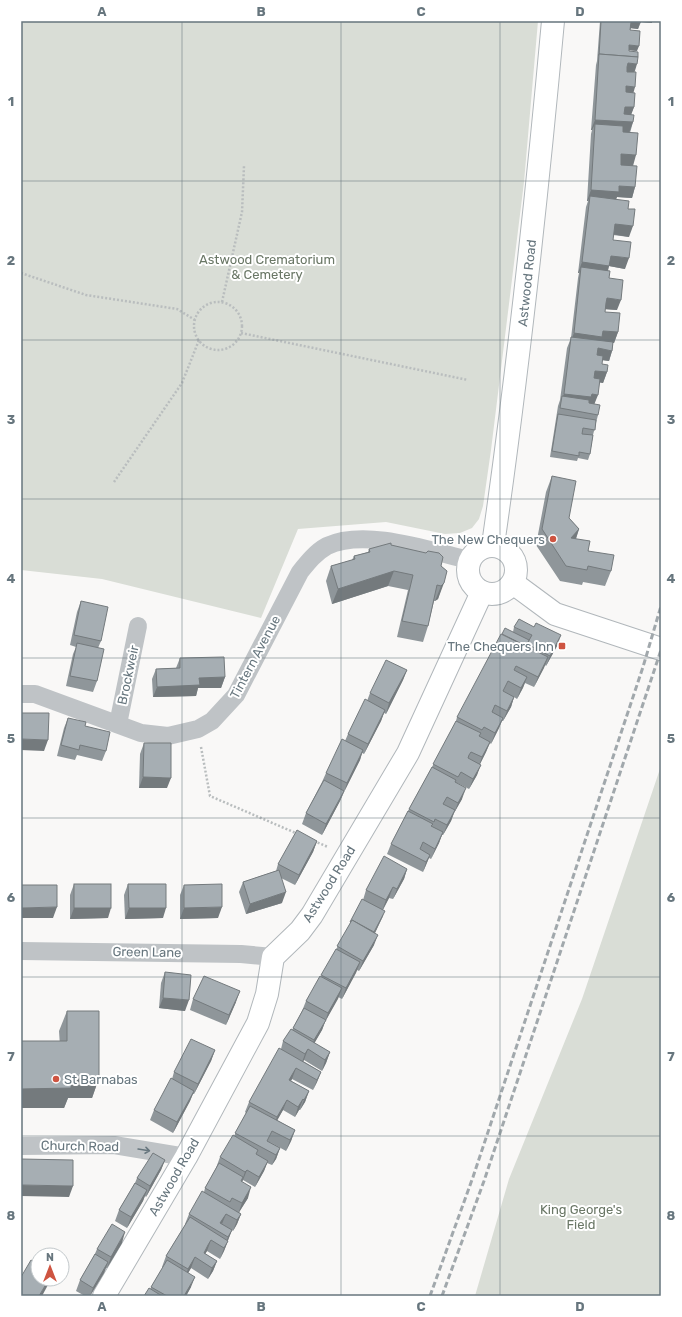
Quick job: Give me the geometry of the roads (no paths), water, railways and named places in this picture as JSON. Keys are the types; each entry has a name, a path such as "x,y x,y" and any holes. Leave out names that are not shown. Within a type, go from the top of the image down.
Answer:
{"main road":[{"name":"Astwood Road","path":"493,545 517,372 537,196 553,21"},
{"path":"493,545 500,546 512,555 517,569 513,583 502,592 496,594 482,592 476,588 468,575 469,560 479,549 493,545"},
{"path":"513,583 555,614 661,649"},
{"name":"Astwood Road","path":"104,1296 186,1157 258,1023 267,994 273,957 300,931 312,915 408,753 482,592"}],"street":[{"name":"Tintern Avenue","path":"21,694 35,694 141,733 168,736 198,729 212,721 236,695 300,572 312,557 327,546 353,540 383,540 469,560"},
{"name":"Brockweir","path":"118,724 138,626"},
{"name":"Green Lane","path":"21,951 234,954 273,957"},
{"name":"Church Road","path":"21,1146 114,1145 186,1157"}],"railway":[{"path":"430,1296 473,1177 643,667 661,606"},
{"path":"442,1296 484,1181 661,650"}],"place":[{"name":"The New Chequers","path":"553,539"},
{"name":"The Chequers Inn","path":"562,646"},
{"name":"St Barnabas","path":"56,1079"}],"park label":[{"name":"Astwood Crematorium & Cemetery","path":"267,266"},
{"name":"King George's Field","path":"581,1216"}]}
